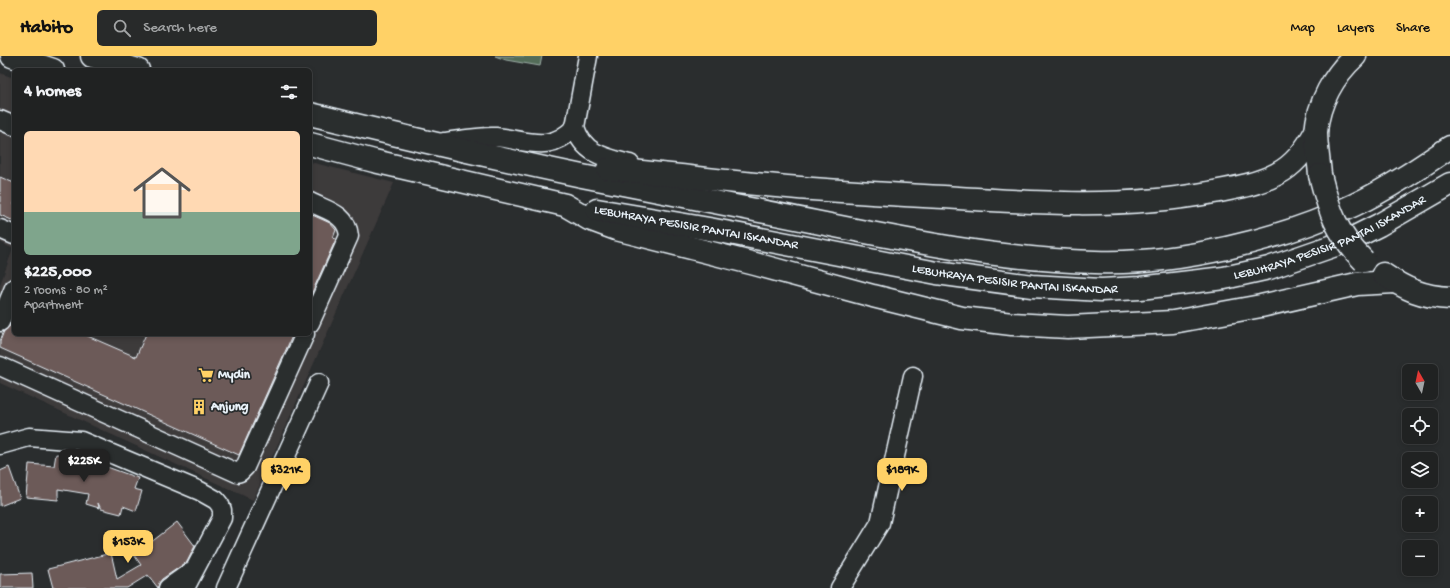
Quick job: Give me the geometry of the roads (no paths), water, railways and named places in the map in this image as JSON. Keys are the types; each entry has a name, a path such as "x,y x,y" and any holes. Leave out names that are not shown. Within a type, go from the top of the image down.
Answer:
{"highway":[{"path":"12,56 47,68"},
{"path":"92,56 131,68"},
{"path":"1354,56 1341,70 1326,95 1319,113 1316,131 1320,175 1335,222 1342,236 1351,248 1364,261 1395,282 1414,292 1434,297 1450,298"},
{"name":"LEBUHRAYA PESISIR PANTAI ISKANDAR","path":"312,114 582,176 936,245 1017,257 1099,263 1143,261 1222,249 1264,239 1310,224 1352,206 1386,189 1450,147"},
{"path":"582,176 612,169 811,189 1014,202 1081,204 1126,202 1193,196 1260,181 1278,173 1291,164 1309,145 1316,131"},
{"path":"312,145 388,164 565,205 589,219 616,229 962,318 1012,324 1068,327 1173,322 1260,306 1357,284 1395,282"},
{"name":"LEBUHRAYA PESISIR PANTAI ISKANDAR","path":"565,205 709,229 937,273 1032,286 1101,290 1140,288 1224,278 1269,268 1346,241 1379,225 1450,184"}],"street":[{"path":"588,56 575,128 578,138 583,144 598,155 636,166 646,172"},
{"path":"0,120 12,125"},
{"path":"432,143 496,137 537,144 548,143 567,136 575,128"},
{"path":"312,203 341,217 348,228 349,236 312,319"},
{"path":"0,229 12,234"},
{"path":"0,322 12,293"},
{"path":"0,366 237,473 245,468 304,336"},
{"path":"840,588 880,523 913,376"},
{"path":"226,588 319,383"},
{"path":"0,445 29,437 81,441 182,483 216,500 222,510 222,518 189,580"},
{"path":"168,588 189,573 189,580"}],"place":[{"name":"Mydin","path":"206,375"},
{"name":"Anjung","path":"199,407"}]}
